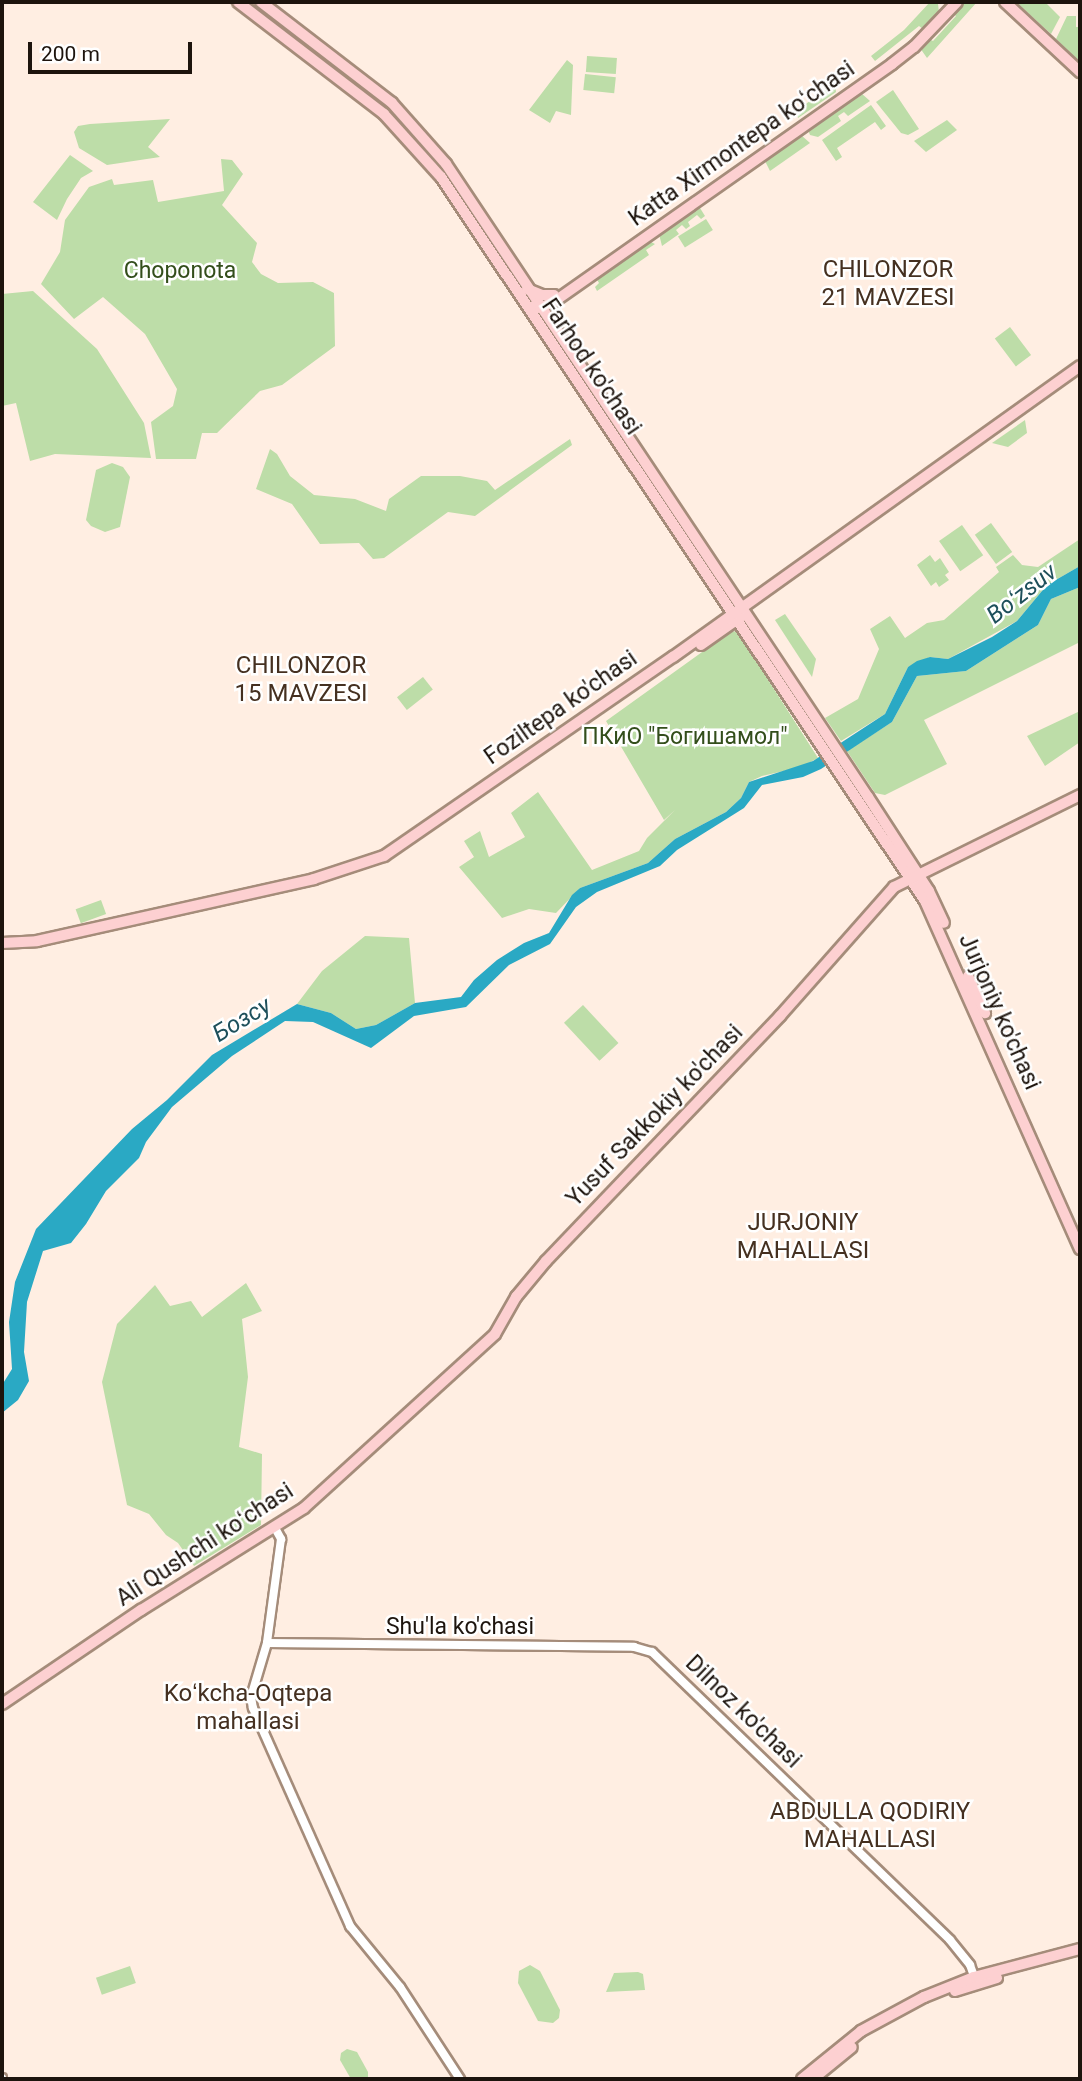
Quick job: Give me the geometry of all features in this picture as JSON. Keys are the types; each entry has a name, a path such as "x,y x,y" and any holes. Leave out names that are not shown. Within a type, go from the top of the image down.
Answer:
{"main road":[{"name":"Farhod ko'chasi","path":"238,2 384,114 421,152 523,293"},
{"name":"Farhod ko'chasi","path":"261,2 392,103 424,136 461,187 523,293 538,326 739,613 863,799"},
{"name":"Katta Xirmontepa koʻchasi","path":"540,308 899,54 951,2"},
{"name":"Katta Xirmontepa koʻchasi","path":"554,298 902,56 957,2"},
{"path":"1004,2 1080,72"},
{"path":"307,54 314,50 316,43"},
{"path":"325,67 326,60 333,56"},
{"path":"523,293 554,298 552,326"},
{"path":"523,293 540,308 538,326"},
{"name":"Farhod ko'chasi","path":"540,308 739,613"},
{"name":"Foziltepa ko'chasi","path":"739,613 1080,366"},
{"name":"Foziltepa ko'chasi","path":"2,948 52,944 314,881 384,856 739,613 1080,372"},
{"name":"Yusuf Sakkokiy ko'chasi","path":"506,1315 516,1297 546,1261 840,951 886,895 1080,795"},
{"name":"Jurjoniy ko'chasi","path":"863,799 915,878 1080,1249"},
{"path":"886,895 896,875 900,856 935,870 929,891"},
{"name":"Jurjoniy ko'chasi","path":"915,878 929,891 1080,1233"},
{"name":"Yusuf Sakkokiy ko'chasi","path":"840,951 861,932 896,892 915,878"},
{"name":"Foziltepa ko'chasi","path":"2,943 37,941 314,881"},
{"name":"Ali Qushchi koʻchasi","path":"2,1704 141,1610 304,1508 495,1334 506,1315"},
{"path":"802,2079 870,2025 924,1997 1080,1949"},
{"path":"813,2079 887,2023 975,1980 1080,1954"}],"street":[{"path":"275,1528 281,1539 267,1643 251,1697 253,1708 350,1926 400,1987 460,2079"},
{"name":"Shu'la ko'chasi","path":"267,1643 634,1647 652,1652"},
{"name":"Dilnoz ko'chasi","path":"652,1652 950,1940 970,1965 975,1980"}],"green space":[{"path":"930,2 938,4 939,12 923,29 919,26 875,61 871,56 904,30"},
{"path":"962,2 977,2 927,58 920,48 929,39 933,41 956,16 953,13"},
{"path":"1016,2 1045,2 1060,17 1051,34"},
{"path":"1067,16 1076,16 1076,27 1080,27 1080,62 1056,39"},
{"path":"587,56 617,58 616,74 586,72"},
{"path":"567,60 573,65 571,115 556,111 550,123 529,110"},
{"path":"585,74 616,77 614,93 583,90"},
{"path":"835,83 836,92 798,118 796,111"},
{"path":"893,90 919,129 908,135 901,133 876,102"},
{"path":"861,93 870,101 848,116 844,112 838,116 841,121 818,137 810,135 808,130"},
{"path":"871,105 886,126 881,130 875,122 837,148 842,157 836,161 822,140"},
{"path":"170,119 148,147 160,157 107,165 79,148 74,132 78,126 90,124"},
{"path":"947,120 957,130 926,152 914,141"},
{"path":"801,135 810,143 770,171 765,161"},
{"path":"70,155 93,171 81,178 57,220 33,202"},
{"name":"Choponota","path":"221,159 232,160 243,174 222,205 257,243 252,262 261,274 278,283 313,282 334,293 335,346 282,385 260,391 217,433 202,433 196,459 156,459 151,422 173,406 177,389 145,334 103,297 74,319 41,284 60,252 65,220 89,187 112,179 114,185 153,180 158,202 224,191"},
{"path":"695,208 700,208 705,216 701,219 697,215 688,222 690,226 686,229 682,225 676,230 679,234 662,246 659,234"},
{"path":"706,219 713,230 685,248 678,236"},
{"path":"649,241 655,244 646,250 649,255 597,291 595,287 599,283 596,278"},
{"path":"33,291 97,349 144,423 151,458 55,454 30,461 16,403 2,406 2,294"},
{"path":"1010,327 1031,355 1016,366 995,338"},
{"path":"1025,420 1027,433 1008,447 992,443"},
{"path":"570,439 572,445 475,516 448,512 384,558 373,559 359,543 320,544 292,504 256,489 270,449 277,454 290,476 314,495 355,499 386,511 389,499 421,476 460,476 487,481 495,490"},
{"path":"112,463 123,467 130,477 120,527 105,532 91,526 86,520 96,470"},
{"path":"991,523 1012,552 996,564 975,535"},
{"path":"962,525 983,555 960,571 939,541"},
{"path":"1080,539 1080,566 1047,585 1017,621 948,659 930,657 908,667 885,714 841,741 825,718 858,699 879,649 870,629 890,616 905,638 927,623 944,620 999,572 996,567 1013,555 1022,565 1038,567"},
{"path":"930,555 935,562 940,558 949,572 945,575 949,580 939,587 936,582 931,586 917,565"},
{"path":"1080,587 1080,642 924,720 947,764 885,795 875,793 847,751 892,722 917,676 966,671 1038,625 1051,599"},
{"path":"785,614 816,659 812,677 775,620"},
{"name":"ПКиО \"Богишамол\"","path":"737,631 818,758 801,767 762,776 749,782 741,798 726,812 675,839 648,863 580,888 556,913 529,909 502,918 459,867 474,857 464,841 480,831 489,857 525,837 511,813 538,792 592,870 639,851 647,838 675,810 664,820 606,721 730,632"},
{"path":"423,677 433,690 407,710 397,697"},
{"path":"1080,711 1080,742 1045,766 1027,736"},
{"path":"101,900 106,914 81,923 76,909"},
{"path":"365,936 409,938 415,1003 376,1025 356,1029 331,1013 297,1004 322,971"},
{"path":"583,1005 618,1043 599,1061 564,1023"},
{"path":"246,1283 262,1311 242,1319 248,1377 239,1447 262,1454 261,1525 194,1566 178,1543 166,1535 149,1514 127,1505 102,1382 117,1324 155,1285 170,1306 191,1301 202,1317"},
{"path":"530,1965 540,1971 560,2010 559,2018 553,2023 538,2021 518,1983 519,1971"},
{"path":"130,1966 136,1983 102,1995 96,1978"},
{"path":"614,1973 643,1974 645,1990 606,1992"},
{"path":"347,2049 357,2052 368,2072 368,2079 351,2079 340,2060 341,2053"}],"water":[{"name":"Бозсу","path":"1080,566 1080,587 1051,599 1038,625 966,671 917,676 892,722 821,769 803,777 762,785 744,808 677,850 660,866 597,892 576,907 550,944 509,965 466,1007 414,1016 371,1048 313,1022 285,1021 232,1056 172,1107 146,1142 139,1158 106,1191 71,1243 43,1251 27,1302 24,1352 29,1381 18,1400 2,1413 2,1385 12,1369 9,1322 15,1282 36,1229 132,1129 167,1100 212,1055 297,1004 331,1013 356,1029 376,1025 415,1003 461,997 474,980 497,960 524,943 549,933 572,895 580,888 648,863 675,839 726,812 741,798 749,782 813,761 885,714 908,667 930,657 948,659 992,637 1017,621 1047,585"}],"district":[{"name":"CHILONZOR 21 MAVZESI","path":"888,284"},
{"name":"CHILONZOR 15 MAVZESI","path":"301,680"},
{"name":"JURJONIY MAHALLASI","path":"803,1237"},
{"name":"Koʻkcha-Oqtepa mahallasi","path":"248,1708"},
{"name":"ABDULLA QODIRIY MAHALLASI","path":"870,1826"}],"water label":[{"name":"Boʻzsuv","path":"1022,594"}]}
